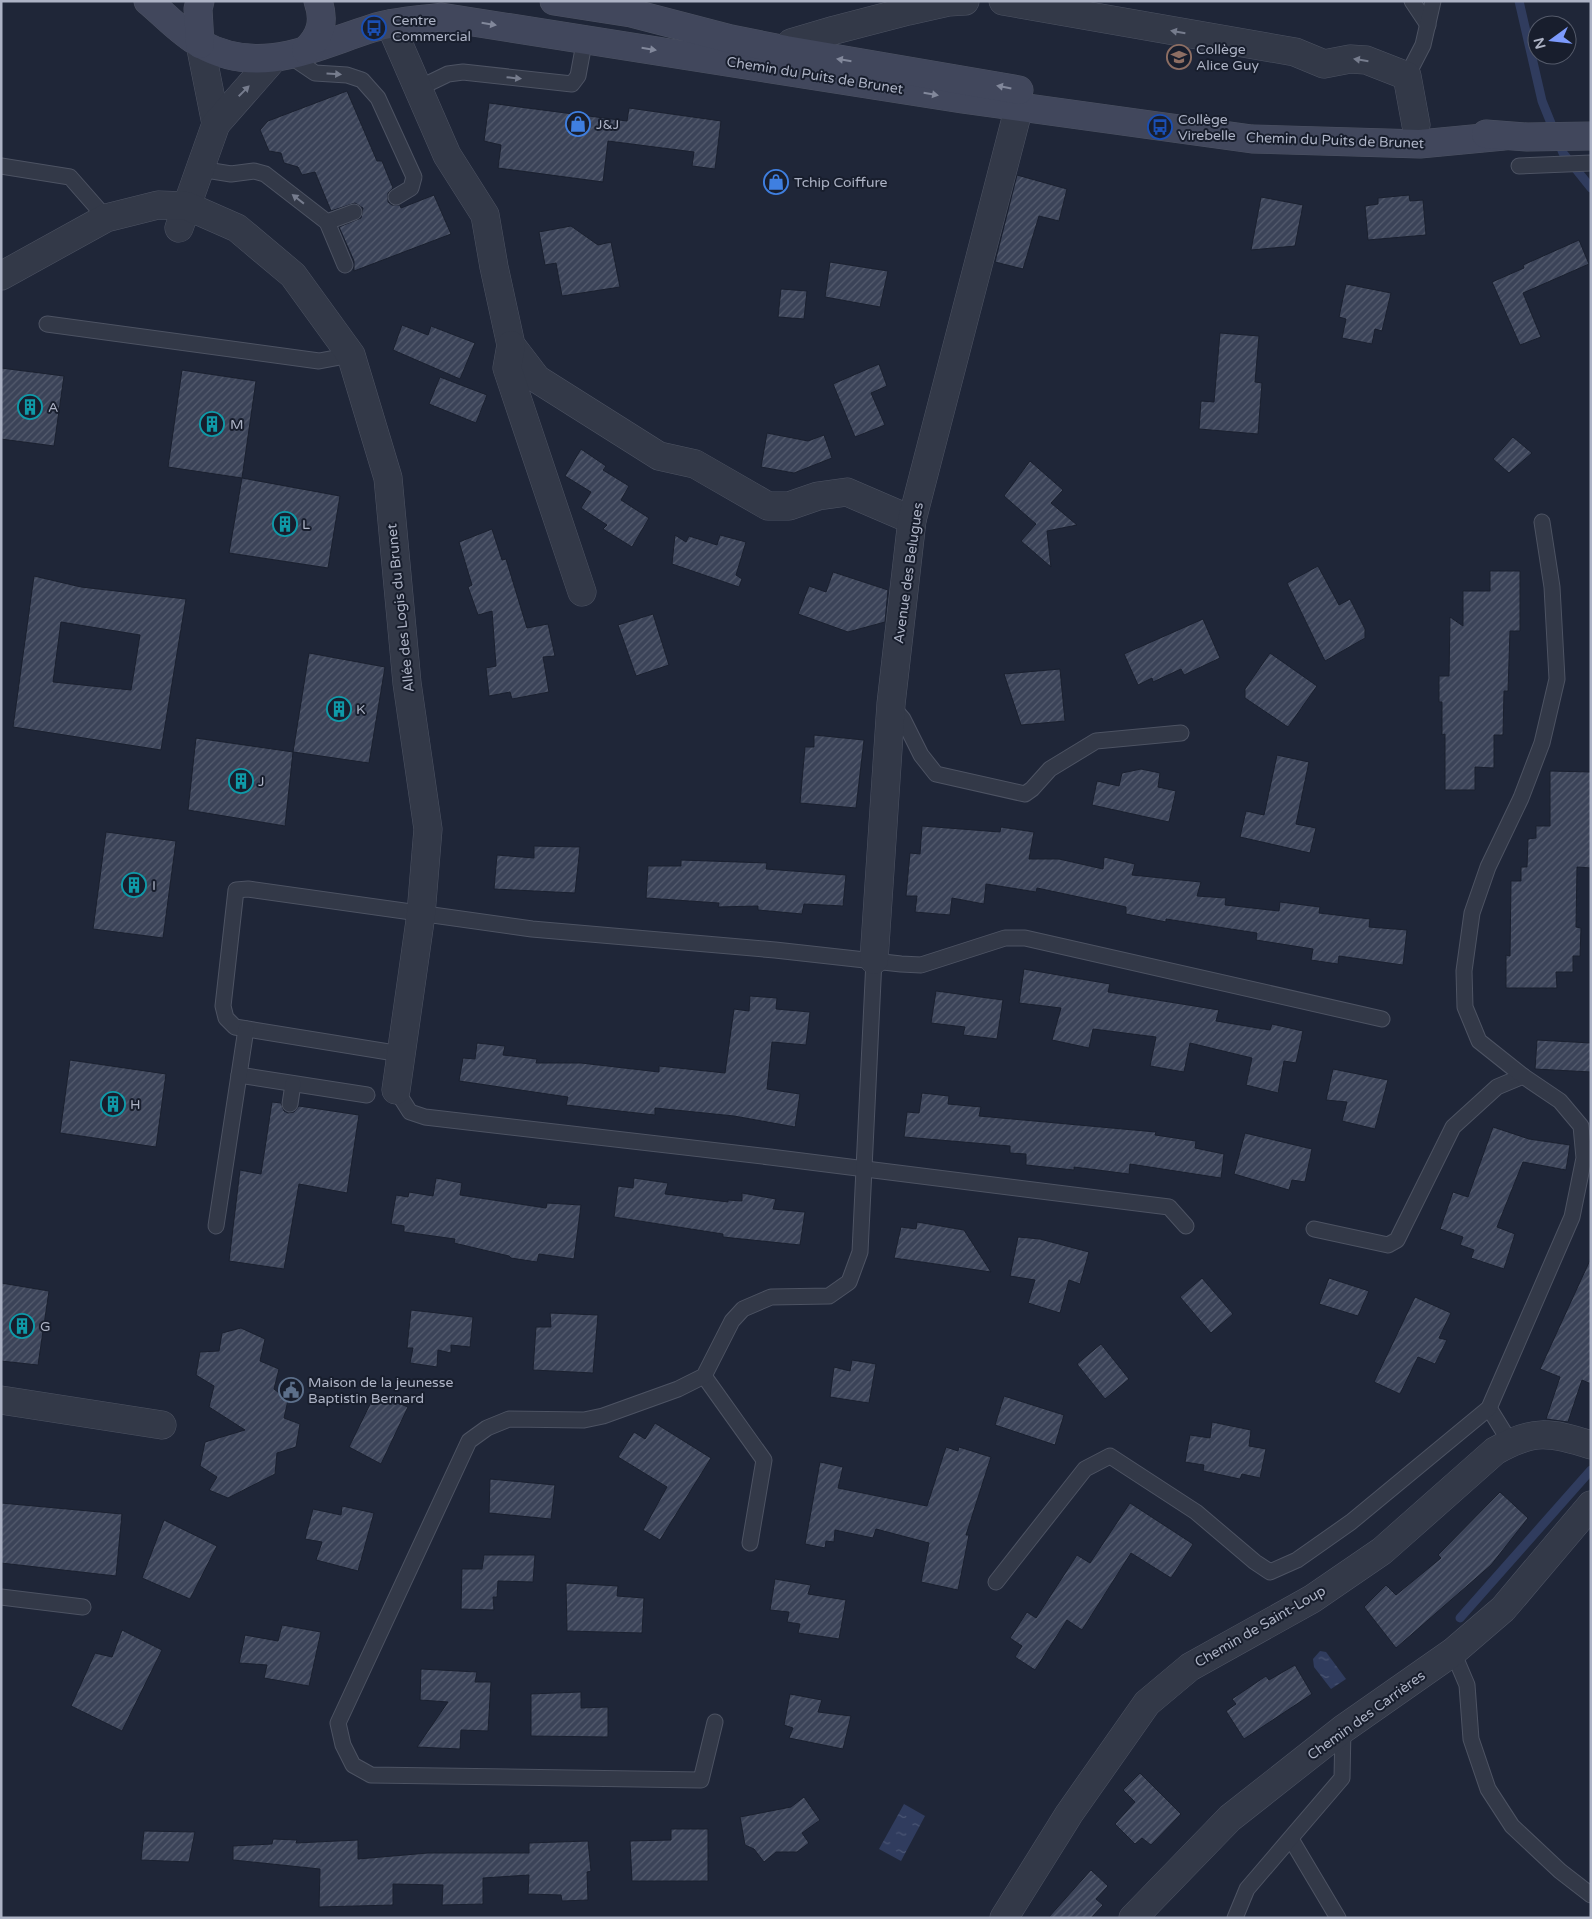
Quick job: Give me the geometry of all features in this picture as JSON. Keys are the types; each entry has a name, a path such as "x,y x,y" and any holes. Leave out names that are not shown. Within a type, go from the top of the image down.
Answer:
{"street":[{"name":"Chemin du Puits de Brunet","path":"148,1 200,44 236,57 290,55 390,24 441,17 1019,107 1278,141 1420,144 1516,137 1591,136"},
{"path":"200,1 198,9 200,44 216,124"},
{"path":"183,217 216,124 290,55 315,41 320,32 322,18 318,1"},
{"name":"Chemin du Puits de Brunet","path":"554,1 631,13 731,39 786,50 1025,91 1256,125 1324,127 1416,125 1516,137"},
{"path":"786,50 791,44 906,6 965,1"},
{"path":"1003,1 1295,52 1324,64 1350,59 1366,60 1406,76 1416,125"},
{"path":"390,24 417,90 447,155 485,215 511,345 507,368 582,592"},
{"name":"Avenue des Belugues","path":"874,960 891,704 912,520 1019,107"},
{"name":"Allée des Logis du Brunet","path":"1,276 106,218 158,205 183,217 237,228 293,274 351,355 388,478 407,683 428,821 421,914 396,1090"},
{"path":"511,345 537,379 591,414 659,456 696,464 768,506 789,506 818,496 847,492 912,520"},
{"path":"1,1400 162,1425"},
{"name":"Chemin de Saint-Loup","path":"1004,1918 1069,1814 1147,1703 1190,1666 1312,1599 1382,1551 1495,1451 1510,1442 1541,1434 1556,1434 1590,1445"},
{"name":"Chemin des Carrières","path":"1133,1918 1151,1908 1230,1818 1343,1729 1453,1652 1503,1609 1591,1505"}],"lane":[{"path":"1412,1 1428,25"},
{"path":"1406,76 1423,45 1432,1"},
{"path":"417,90 448,74 463,72 572,84 578,76 584,38"},
{"path":"290,55 315,73 347,75 362,80 378,98 414,178 411,188 396,197"},
{"path":"1519,166 1587,163"},
{"path":"1,166 70,177 106,218"},
{"path":"200,169 231,174 254,171 265,174 327,222 345,266"},
{"path":"327,222 354,212"},
{"path":"47,324 319,361 351,355"},
{"path":"996,1582 1085,1469 1110,1456 1196,1512 1254,1562 1270,1572 1297,1560 1351,1522 1489,1408 1572,1217 1584,1158 1581,1126 1560,1100 1523,1076 1479,1040 1465,1007 1464,971 1472,913 1488,867 1521,798 1542,743 1557,679 1552,587 1542,522"},
{"path":"891,704 904,719 921,755 936,774 1024,794 1032,789 1050,769 1096,741 1180,732"},
{"path":"400,1054 236,1027 226,1018 223,1006 236,890 248,889 532,929 921,965 1005,938 1025,938 1382,1019"},
{"path":"715,1722 701,1780 372,1775 352,1765 342,1745 338,1723 469,1441 486,1428 509,1419 584,1420 604,1416 678,1389 704,1376 732,1321 743,1310 771,1298 829,1296 849,1282 860,1252 874,960"},
{"path":"216,1226 246,1029"},
{"path":"239,1075 367,1095"},
{"path":"1314,1229 1388,1245 1397,1240 1453,1128 1497,1087 1523,1076"},
{"path":"290,1104 293,1084"},
{"path":"396,1090 410,1112 425,1117 770,1157 1169,1207 1186,1226"},
{"path":"704,1376 764,1460 750,1543"},
{"path":"1489,1408 1510,1442"},
{"path":"1,1597 83,1606"},
{"path":"1453,1652 1467,1686 1470,1739 1488,1789 1512,1826 1560,1871 1591,1895"},
{"path":"1235,1918 1248,1890 1342,1778 1343,1729"},
{"path":"1291,1839 1338,1918"}],"water":[{"path":"1320,1651 1326,1652 1346,1679 1331,1689 1314,1667 1313,1659"},
{"path":"904,1804 925,1816 901,1861 879,1849"}],"building":[{"path":"347,91 377,161 382,161 393,188 388,193 388,202 392,205 400,205 401,208 434,195 451,234 354,271 354,261 339,227 361,218 363,208 355,203 331,211 315,172 302,175 298,167 284,163 281,153 269,151 260,130 268,121"},
{"path":"489,103 627,121 629,108 721,121 715,169 692,166 694,152 608,141 603,182 498,168 501,145 484,141"},
{"path":"1017,175 1067,189 1059,221 1039,216 1023,269 995,262"},
{"path":"1409,195 1410,201 1423,200 1426,235 1368,240 1365,206 1378,204 1378,198"},
{"path":"1261,197 1303,205 1295,246 1251,250"},
{"path":"571,226 598,245 611,242 620,287 562,296 556,263 545,265 539,232"},
{"path":"1579,240 1589,264 1523,293 1541,337 1520,345 1492,282 1524,268 1523,265"},
{"path":"830,262 888,271 880,307 825,297"},
{"path":"1346,284 1391,293 1382,331 1375,329 1372,344 1342,338 1346,319 1339,317"},
{"path":"781,289 807,291 804,319 778,317"},
{"path":"402,325 428,335 431,326 475,343 460,379 393,350"},
{"path":"1220,333 1259,336 1255,382 1262,383 1258,434 1199,429 1201,401 1214,402"},
{"path":"879,364 887,386 871,393 885,425 855,437 833,384"},
{"name":"A","path":"1,368 64,376 54,446 1,439"},
{"name":"M","path":"182,370 256,381 242,478 168,467"},
{"path":"440,377 487,395 476,423 429,404"},
{"path":"767,433 808,441 824,435 832,458 794,473 761,467"},
{"path":"1513,437 1532,453 1509,473 1493,459"},
{"path":"581,449 606,466 603,470 629,486 621,500 649,518 632,547 603,529 607,525 581,508 591,492 565,476"},
{"path":"1030,461 1063,490 1051,503 1077,525 1047,531 1051,567 1021,541 1036,524 1004,496"},
{"name":"L","path":"242,478 340,496 328,568 229,553"},
{"path":"492,529 502,560 506,559 527,628 548,624 555,656 543,657 549,692 512,699 510,692 489,696 486,668 496,666 492,611 478,615 468,587 472,585 459,542"},
{"path":"675,535 686,542 689,536 717,545 720,535 746,542 736,575 742,579 739,587 672,564"},
{"path":"1318,566 1339,605 1350,599 1365,629 1365,638 1325,661 1287,583"},
{"path":"1490,571 1520,571 1520,631 1510,631 1508,691 1504,691 1503,735 1494,735 1494,768 1475,767 1475,790 1445,790 1445,734 1442,735 1442,702 1439,702 1439,676 1449,676 1450,617 1463,626 1463,591 1490,591"},
{"path":"833,572 888,590 885,622 848,632 798,614 809,586 826,592"},
{"path":"34,576 81,587 186,599 161,750 13,727","holes":["61,622 140,635 131,690 53,682"]},
{"path":"653,614 669,665 636,676 618,625"},
{"path":"1203,619 1220,658 1184,675 1181,669 1153,682 1152,678 1138,685 1124,654"},
{"name":"K","path":"309,653 385,667 369,763 293,752"},
{"path":"1270,653 1317,686 1288,727 1245,698 1245,689"},
{"path":"1060,669 1065,721 1021,725 1004,674"},
{"path":"814,735 864,740 856,808 800,803 805,747 814,747"},
{"name":"J","path":"196,738 293,752 285,826 188,810"},
{"path":"1277,755 1309,762 1296,824 1316,828 1310,853 1240,837 1246,811 1264,815"},
{"path":"1141,769 1160,773 1158,787 1176,791 1169,822 1092,805 1097,781 1119,786 1122,773"},
{"path":"1550,771 1591,772 1591,868 1577,867 1576,927 1581,928 1580,956 1573,956 1573,972 1556,972 1557,988 1506,988 1506,955 1510,956 1511,881 1521,881 1521,867 1527,867 1528,839 1536,838 1536,826 1550,826"},
{"path":"922,826 1000,832 1001,827 1034,832 1029,859 1059,859 1103,869 1104,857 1135,864 1132,875 1201,882 1197,896 1226,898 1225,905 1279,911 1280,902 1320,907 1319,913 1370,919 1369,927 1407,930 1403,965 1339,956 1338,964 1311,960 1313,949 1256,940 1257,933 1166,919 1166,922 1126,914 1126,907 1037,888 1036,892 986,884 984,904 952,898 950,915 915,912 917,896 906,896 910,853 920,854"},
{"name":"I","path":"106,832 176,841 163,938 93,929"},
{"path":"534,846 580,847 575,893 494,889 497,855 534,858"},
{"path":"681,860 767,863 766,869 846,875 843,906 804,904 802,914 758,910 758,906 718,907 719,903 646,898 648,866 681,866"},
{"path":"1024,969 1110,984 1108,992 1219,1010 1216,1021 1270,1030 1272,1024 1303,1031 1296,1063 1284,1061 1278,1093 1246,1085 1252,1058 1190,1043 1184,1072 1150,1066 1156,1037 1093,1029 1089,1048 1052,1040 1061,1008 1019,1003"},
{"path":"936,991 1003,1000 997,1039 963,1035 965,1027 931,1023"},
{"path":"750,996 777,998 776,1009 810,1012 806,1045 772,1042 767,1089 800,1094 795,1127 734,1116 655,1108 655,1115 566,1105 568,1097 459,1081 463,1058 475,1059 477,1043 505,1046 503,1055 537,1059 536,1063 581,1063 659,1072 659,1066 725,1073 734,1009 749,1011"},
{"path":"1537,1040 1591,1043 1591,1072 1535,1069"},
{"name":"H","path":"70,1060 166,1074 156,1147 60,1133"},
{"path":"1333,1069 1388,1080 1375,1129 1342,1121 1347,1102 1326,1100"},
{"path":"922,1093 949,1096 948,1104 981,1107 979,1116 1156,1132 1155,1135 1196,1141 1195,1148 1224,1154 1221,1178 1130,1164 1129,1174 1074,1167 1074,1170 1026,1165 1026,1154 1010,1153 1010,1146 904,1137 907,1112 919,1113"},
{"path":"272,1102 281,1103 284,1111 288,1113 294,1112 299,1106 359,1115 347,1193 299,1184 284,1269 229,1261 240,1170 261,1174"},
{"path":"1493,1127 1529,1139 1570,1145 1566,1170 1523,1162 1497,1227 1515,1234 1504,1269 1471,1258 1474,1250 1460,1245 1463,1237 1440,1229 1453,1192 1468,1197"},
{"path":"1245,1133 1312,1149 1305,1182 1292,1180 1289,1190 1234,1174"},
{"path":"436,1178 462,1183 460,1195 546,1208 547,1203 581,1205 574,1259 539,1254 537,1262 511,1258 454,1243 455,1239 404,1232 404,1226 391,1224 396,1195 408,1197 409,1192 433,1196"},
{"path":"634,1178 668,1183 665,1194 728,1202 728,1200 742,1201 742,1193 776,1199 773,1209 805,1212 800,1245 723,1237 723,1234 614,1217 618,1186 633,1188"},
{"path":"917,1222 964,1230 991,1272 894,1258 901,1227 916,1229"},
{"path":"1018,1237 1040,1239 1089,1252 1080,1284 1069,1280 1060,1313 1028,1303 1035,1280 1010,1276"},
{"path":"1591,1258 1591,1384 1582,1380 1568,1422 1546,1419 1560,1377 1540,1369"},
{"path":"1202,1278 1233,1314 1211,1333 1180,1297"},
{"path":"1329,1278 1369,1291 1358,1316 1319,1304"},
{"name":"G","path":"1,1283 49,1291 38,1365 1,1361"},
{"path":"1415,1297 1451,1313 1439,1338 1447,1340 1435,1364 1418,1357 1400,1394 1374,1382"},
{"path":"411,1310 473,1317 470,1347 451,1345 451,1353 438,1350 437,1367 410,1363 413,1348 407,1348"},
{"path":"550,1313 598,1315 593,1373 533,1370 536,1327 551,1327"},
{"path":"241,1328 265,1339 260,1361 279,1369 274,1389 288,1400 284,1418 300,1424 296,1447 277,1453 275,1474 228,1498 209,1490 217,1477 200,1466 205,1442 245,1430 209,1407 214,1386 196,1375 200,1352 219,1351 222,1333"},
{"path":"1101,1344 1129,1379 1105,1399 1077,1364"},
{"path":"852,1360 876,1364 869,1403 830,1397 834,1367 850,1371"},
{"path":"375,1394 408,1407 381,1464 349,1447"},
{"path":"1004,1396 1064,1415 1055,1445 995,1425"},
{"path":"1212,1422 1251,1430 1249,1446 1266,1449 1260,1478 1242,1474 1240,1479 1203,1471 1204,1465 1185,1462 1190,1435 1210,1438"},
{"path":"655,1423 711,1458 660,1540 643,1530 667,1487 618,1457 634,1432 645,1439"},
{"path":"946,1447 958,1451 959,1447 991,1457 966,1535 969,1535 958,1590 921,1582 929,1543 876,1529 873,1538 835,1530 834,1542 826,1541 825,1548 805,1544 820,1462 843,1467 838,1488 927,1506"},
{"path":"490,1479 555,1485 551,1519 489,1513"},
{"path":"1500,1492 1528,1518 1491,1565 1396,1648 1364,1607 1386,1585 1396,1595 1441,1558 1438,1555"},
{"path":"1,1503 122,1514 116,1576 1,1563"},
{"path":"1130,1503 1193,1544 1171,1578 1131,1553 1082,1630 1067,1620 1035,1670 1015,1657 1022,1646 1010,1638 1027,1612 1036,1618 1077,1555 1090,1563"},
{"path":"342,1506 374,1513 358,1571 316,1560 322,1542 305,1539 313,1509 341,1515"},
{"path":"164,1520 217,1546 190,1599 142,1578"},
{"path":"484,1555 535,1555 533,1582 498,1581 497,1597 493,1597 494,1610 461,1609 462,1569 482,1569"},
{"path":"775,1579 811,1585 808,1594 846,1600 839,1639 798,1633 800,1624 787,1622 789,1612 770,1610"},
{"path":"566,1583 618,1586 617,1596 644,1598 642,1633 567,1631"},
{"path":"282,1625 321,1632 309,1686 264,1678 267,1665 239,1663 245,1635 278,1641"},
{"path":"122,1630 162,1650 122,1731 71,1706 95,1653 112,1657"},
{"path":"1295,1665 1312,1694 1244,1739 1226,1711 1236,1704 1232,1699 1266,1676 1269,1680"},
{"path":"421,1669 477,1672 475,1682 491,1682 488,1731 461,1730 460,1749 417,1747 448,1702 420,1700"},
{"path":"581,1692 581,1708 608,1707 608,1737 531,1736 531,1694"},
{"path":"790,1694 822,1700 818,1712 851,1716 843,1749 789,1738 793,1728 784,1725"},
{"path":"1140,1773 1181,1814 1151,1845 1142,1838 1135,1844 1115,1824 1135,1802 1123,1790"},
{"path":"804,1797 820,1820 802,1833 809,1843 797,1852 776,1852 764,1862 754,1849 745,1845 740,1817 791,1807"},
{"path":"671,1829 708,1829 708,1881 632,1881 630,1841 671,1840"},
{"path":"144,1831 195,1832 189,1862 141,1860"},
{"path":"273,1839 297,1840 296,1843 358,1840 358,1859 428,1853 529,1853 529,1843 588,1841 591,1871 587,1872 588,1900 562,1901 561,1895 528,1894 529,1875 483,1878 483,1904 442,1905 443,1885 393,1884 393,1905 319,1907 320,1869 233,1860 233,1846 272,1844"},
{"path":"1091,1870 1108,1886 1096,1899 1103,1905 1091,1918 1048,1918"}],"waterway":[{"path":"1519,1 1542,101 1563,153 1591,188"},
{"path":"1460,1618 1591,1470"}],"place":[{"name":"Centre Commercial","path":"374,28"},
{"name":"Collège Alice Guy","path":"1179,57"},
{"name":"J&J","path":"578,124"},
{"name":"Collège Virebelle","path":"1160,127"},
{"name":"Tchip Coiffure","path":"776,182"},
{"name":"A","path":"30,407"},
{"name":"M","path":"212,424"},
{"name":"L","path":"285,524"},
{"name":"K","path":"339,709"},
{"name":"J","path":"241,781"},
{"name":"I","path":"134,885"},
{"name":"H","path":"113,1104"},
{"name":"G","path":"22,1326"},
{"name":"Maison de la jeunesse Baptistin Bernard","path":"291,1390"}]}
